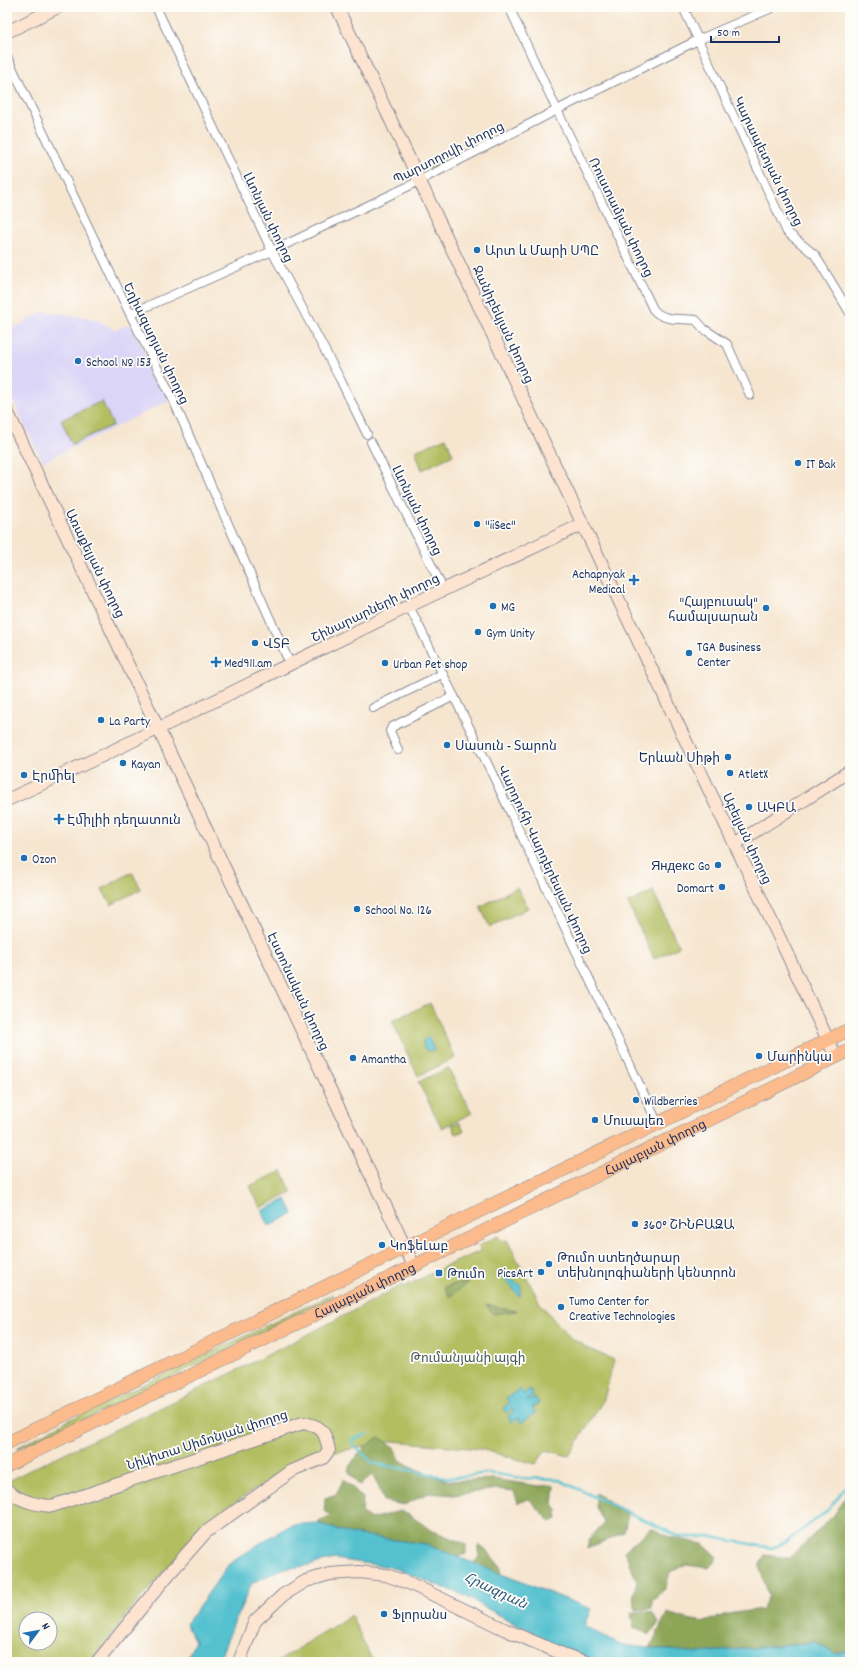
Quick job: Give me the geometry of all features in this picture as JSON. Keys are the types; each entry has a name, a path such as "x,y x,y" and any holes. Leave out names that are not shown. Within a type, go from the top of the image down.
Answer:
{"main road":[{"name":"Հալաբյան փողոց","path":"7,1443 850,1029"},
{"name":"Հալաբյան փողոց","path":"7,1465 414,1266 850,1050"}],"street":[{"path":"7,32 58,7"},
{"name":"Լևոնյան փողոց","path":"156,7 272,251 340,379 367,434"},
{"name":"Ջանիբեկյան փողոց","path":"337,7 583,524"},
{"name":"Ռուստամյան փողոց","path":"509,7 653,309 656,313 667,317 696,320 704,329 722,340 729,348 750,395"},
{"name":"Կարապետյան փողոց","path":"682,7 787,232 815,254 850,313"},
{"name":"Պարսողովի փողոց","path":"130,314 272,251 420,180 698,40 774,7"},
{"name":"Եղիազարյան փողոց","path":"7,57 130,314 171,395 290,664"},
{"name":"Առաքելյան փողոց","path":"7,411 159,728"},
{"name":"Լևոնյան փողոց","path":"371,442 444,589"},
{"name":"Շինարարների փողոց","path":"7,800 159,728 444,589 583,524"},
{"name":"Աբելյան փողոց","path":"583,524 836,1057"},
{"name":"Վարդուհի Վարդերեսյան փողոց","path":"409,606 454,696 658,1124"},
{"path":"373,708 442,674"},
{"path":"398,750 390,730 392,727 454,696"},
{"name":"Էստոնական փողոց","path":"159,728 414,1266"},
{"path":"735,844 850,771"},
{"name":"Նիկիտա Սիմոնյան փողոց","path":"7,1490 16,1497 26,1501 38,1505 52,1506 303,1423 316,1425 325,1434 329,1450 323,1458 292,1471 206,1532 168,1575 98,1662"},
{"path":"239,1662 255,1622 283,1595 306,1581 330,1574 359,1572 386,1575 411,1584 506,1630 565,1655 586,1662"}],"shaded area":[{"name":"School № 153","path":"44,311 95,319 115,330 130,324 169,401 43,462 7,389 7,332"}],"green space":[{"path":"443,159 445,163 430,170 428,167"},
{"path":"102,401 113,425 72,444 61,420"},
{"path":"446,438 453,455 422,470 415,451"},
{"path":"132,872 141,889 111,905 102,889"},
{"path":"517,887 528,908 490,927 480,907"},
{"path":"653,891 679,947 654,959 628,903"},
{"path":"430,1003 455,1058 418,1076 392,1021"},
{"path":"448,1068 472,1113 442,1128 418,1082"},
{"path":"459,1122 464,1131 456,1134 452,1125"},
{"path":"282,1171 292,1193 260,1208 250,1186"},
{"name":"Թումանյանի այգի","path":"498,1236 502,1242 507,1240 540,1303 554,1320 571,1338 589,1349 614,1360 604,1399 569,1456 546,1450 536,1464 480,1449 393,1441 304,1458 232,1504 199,1532 126,1615 92,1662 7,1662 7,1482 236,1371 402,1285 404,1287 446,1266 481,1251 478,1246"},
{"path":"471,1280 450,1297 444,1287"},
{"path":"333,1294 334,1297 105,1410 18,1449 17,1448 67,1421"},
{"path":"486,1305 517,1311 493,1314"},
{"path":"379,1437 395,1447 400,1460 416,1469 449,1481 493,1479 539,1486 552,1485 555,1487 553,1504 557,1510 557,1519 551,1522 529,1499 518,1503 514,1491 497,1489 454,1495 428,1493 404,1505 384,1501 378,1485 372,1475 359,1486 348,1470 361,1451"},
{"path":"344,1479 363,1498 362,1513 371,1519 400,1511 409,1515 433,1531 466,1544 466,1554 458,1557 425,1544 351,1534 317,1523 331,1515 324,1511 325,1498 336,1494"},
{"path":"850,1490 850,1651 836,1654 814,1642 699,1653 650,1648 667,1613 687,1619 705,1622 727,1614 762,1609 769,1596 759,1566 765,1555 789,1558 834,1515"},
{"path":"596,1493 628,1515 624,1532 587,1549 589,1539 604,1523 596,1507"},
{"path":"651,1528 670,1537 703,1544 717,1557 709,1568 686,1565 670,1572 665,1589 652,1600 652,1608 636,1610 633,1598 637,1581 624,1551"},
{"path":"479,1545 490,1554 501,1568 500,1574 474,1564 479,1556"},
{"path":"643,1611 652,1612 659,1623 649,1635 642,1630 634,1629 631,1613"},
{"path":"351,1615 373,1662 277,1662"}],"water":[{"path":"428,1036 434,1050 428,1051 424,1048 423,1041"},
{"path":"286,1199 293,1214 269,1226 262,1211"},
{"path":"499,1273 521,1285 520,1297"},
{"path":"520,1389 523,1394 530,1389 533,1395 527,1399 528,1401 535,1397 539,1403 532,1407 536,1413 521,1423 518,1418 511,1422 508,1416 514,1411 512,1409 506,1413 503,1408 509,1403 506,1398"},
{"name":"Հրազդան","path":"317,1523 351,1534 425,1544 591,1609 584,1626 620,1645 699,1653 814,1642 836,1654 850,1651 850,1662 600,1662 559,1648 463,1595 391,1567 335,1559 305,1566 282,1569 252,1583 220,1658 211,1662 186,1662 195,1641 186,1624 229,1564 291,1525"}],"waterway":[{"path":"368,1434 353,1439 352,1444 373,1463 449,1478 489,1473 522,1478 557,1479 680,1537 712,1537 772,1548 786,1542 827,1511 850,1482"}],"place":[{"name":"Արտ և Մարի ՍՊԸ","path":"477,250"},
{"name":"School № 153","path":"78,361"},
{"name":"IT Bak","path":"798,463"},
{"name":"\"iiSec\"","path":"477,524"},
{"name":"Achapnyak Medical","path":"634,580"},
{"name":"MG","path":"493,606"},
{"name":"\"Հայբուսակ\" համալսարան","path":"766,608"},
{"name":"Gym Unity","path":"478,632"},
{"name":"ՎՏԲ","path":"255,643"},
{"name":"TGA Business Center","path":"689,653"},
{"name":"Med911.am","path":"216,662"},
{"name":"Urban Pet shop","path":"385,663"},
{"name":"La Party","path":"101,720"},
{"name":"Սասուն - Տարոն","path":"447,745"},
{"name":"Երևան Սիթի","path":"728,757"},
{"name":"Kayan","path":"123,763"},
{"name":"AtletX","path":"730,773"},
{"name":"Էրմիել","path":"24,775"},
{"name":"ԱԿԲԱ","path":"749,807"},
{"name":"Էմիլիի դեղատուն","path":"59,819"},
{"name":"Ozon","path":"24,858"},
{"name":"Яндекс Go","path":"718,865"},
{"name":"Domart","path":"722,887"},
{"name":"School No. 126","path":"357,909"},
{"name":"Մարինկա","path":"759,1056"},
{"name":"Amantha","path":"353,1058"},
{"name":"Wildberries","path":"636,1100"},
{"name":"Մուսալեռ","path":"595,1120"},
{"name":"360° ՇԻՆԲԱԶԱ","path":"635,1224"},
{"name":"ԿոֆեԼաբ","path":"382,1245"},
{"name":"Թումո ստեղծարար տեխնոլոգիաների կենտրոն","path":"549,1264"},
{"name":"PicsArt","path":"541,1272"},
{"name":"Թումո","path":"439,1273"},
{"name":"Tumo Center for Creative Technologies","path":"561,1307"},
{"name":"Ֆլորանս","path":"384,1614"}]}
